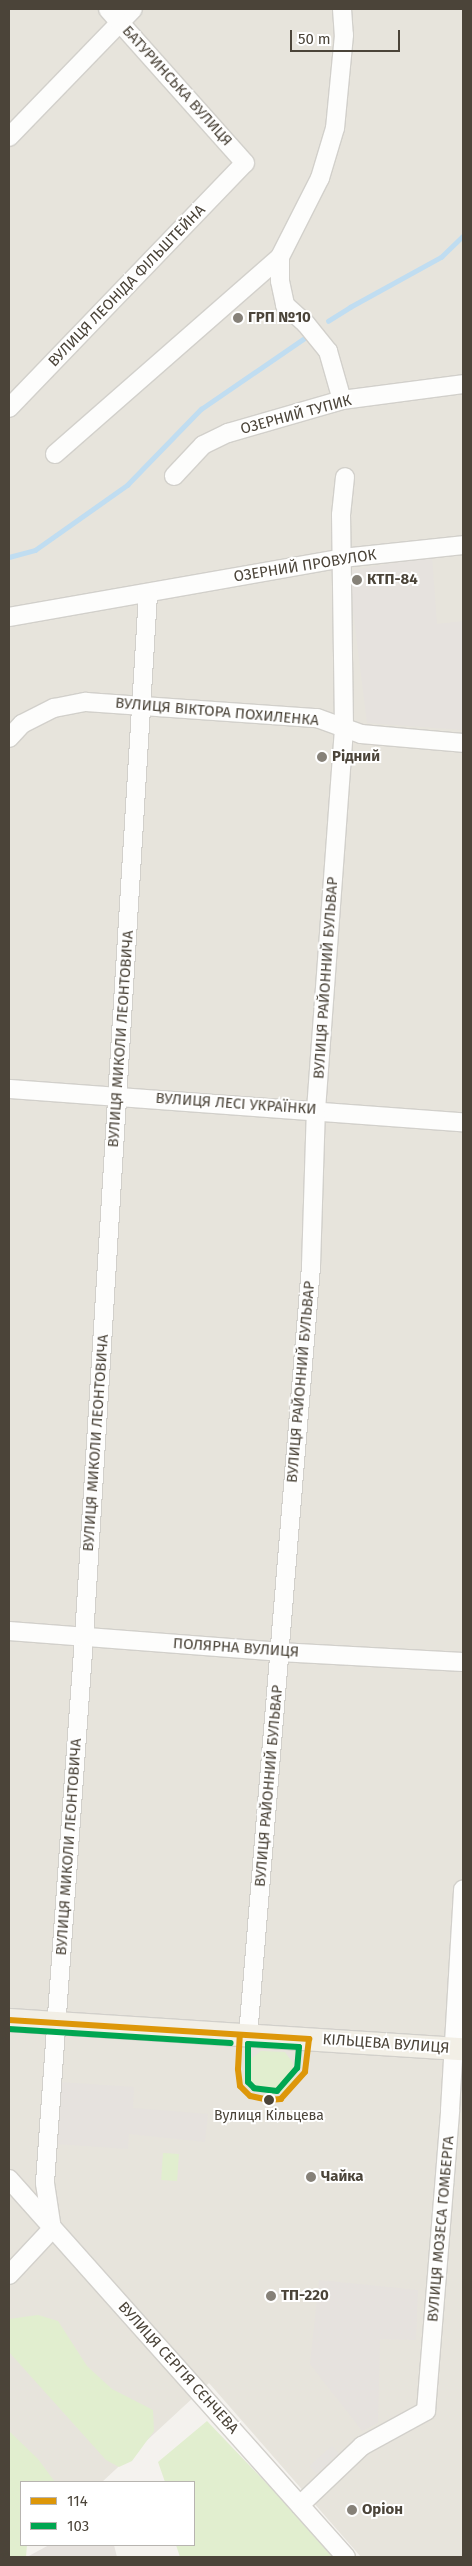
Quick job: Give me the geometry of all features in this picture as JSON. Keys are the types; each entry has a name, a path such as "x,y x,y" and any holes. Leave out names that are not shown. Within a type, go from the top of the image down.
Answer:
{"main road":[{"name":"КІЛЬЦЕВА ВУЛИЦЯ","path":"9,2020 458,2049"}],"street":[{"name":"БАТУРИНСЬКА ВУЛИЦЯ","path":"108,9 245,163"},
{"path":"9,137 132,9"},
{"path":"55,454 280,257 320,178 335,128 344,35 340,10"},
{"name":"ВУЛИЦЯ ЛЕОНІДА ФІЛЬШТЕЙНА","path":"9,408 245,163"},
{"path":"280,257 280,281 285,305 306,324 328,351 342,400"},
{"name":"ОЗЕРНИЙ ТУПИК","path":"174,476 203,445 228,433 342,400 463,384"},
{"name":"ВУЛИЦЯ РАЙОННИЙ БУЛЬВАР","path":"248,2036 311,1266 316,1110 344,728 341,515 345,477"},
{"name":"ОЗЕРНИЙ ПРОВУЛОК","path":"148,594 342,558 463,545"},
{"path":"9,617 148,594"},
{"name":"ВУЛИЦЯ МИКОЛИ ЛЕОНТОВИЧА","path":"52,2229 45,2183 84,1638 148,594"},
{"name":"ВУЛИЦЯ ВІКТОРА ПОХИЛЕНКА","path":"9,738 22,724 54,708 86,702 317,718 361,734 463,742"},
{"name":"ВУЛИЦЯ ЛЕСІ УКРАЇНКИ","path":"9,1089 118,1095 463,1122"},
{"name":"ПОЛЯРНА ВУЛИЦЯ","path":"9,1631 279,1652 463,1662"},
{"name":"ВУЛИЦЯ МОЗЕСА ГОМБЕРГА","path":"300,2505 362,2446 426,2411 450,2110 458,2049 463,1889"},
{"name":"ВУЛИЦЯ СЕРГІЯ СЄНЧЕВА","path":"9,2179 346,2557"},
{"path":"9,2275 52,2229"}],"shaded area":[{"path":"9,9 463,9 463,2557 361,2557 209,2383 103,2481 46,2481 9,2438"},
{"path":"432,556 437,624 463,621 463,730 367,723 348,571"},
{"path":"60,2082 134,2087 133,2108 208,2114 205,2142 129,2134 128,2149 56,2144"},
{"path":"319,2280 418,2290 416,2340 380,2339 378,2423 362,2431 310,2364"},
{"path":"332,2446 339,2454 317,2474 309,2466"},
{"path":"47,2546 114,2546 117,2557 27,2557"}],"green space":[{"path":"261,2051 285,2052 293,2063 293,2081 283,2092 256,2090 245,2076 246,2062"},
{"path":"163,2153 179,2154 177,2181 161,2180"},
{"path":"38,2315 58,2321 87,2366 112,2389 153,2410 154,2431 132,2461 119,2467 106,2460 9,2352 9,2319"},
{"path":"207,2421 337,2557 180,2557 176,2546 195,2546 195,2481 165,2481 158,2462"},
{"path":"9,2431 38,2459 54,2481 20,2481 20,2546 27,2546 26,2557 9,2557"}],"waterway":[{"path":"328,321 441,257 463,236"},
{"path":"9,557 35,550 127,485 201,409 306,337"}],"transit line":[{"name":"114","path":"9,2020 309,2039 305,2072 281,2099 269,2100 250,2096 240,2086 238,2069 240,2036"},
{"name":"103","path":"9,2029 231,2043"},
{"name":"103","path":"248,2044 299,2047 297,2068 277,2091 254,2088 248,2082 248,2044"}],"place":[{"name":"ГРП №10","path":"238,318"},
{"name":"КТП-84","path":"357,580"},
{"name":"Рідний","path":"322,757"},
{"name":"Вулиця Кільцева","path":"269,2100"},
{"name":"Чайка","path":"311,2177"},
{"name":"ТП-220","path":"271,2296"},
{"name":"Оріон","path":"352,2510"}]}
